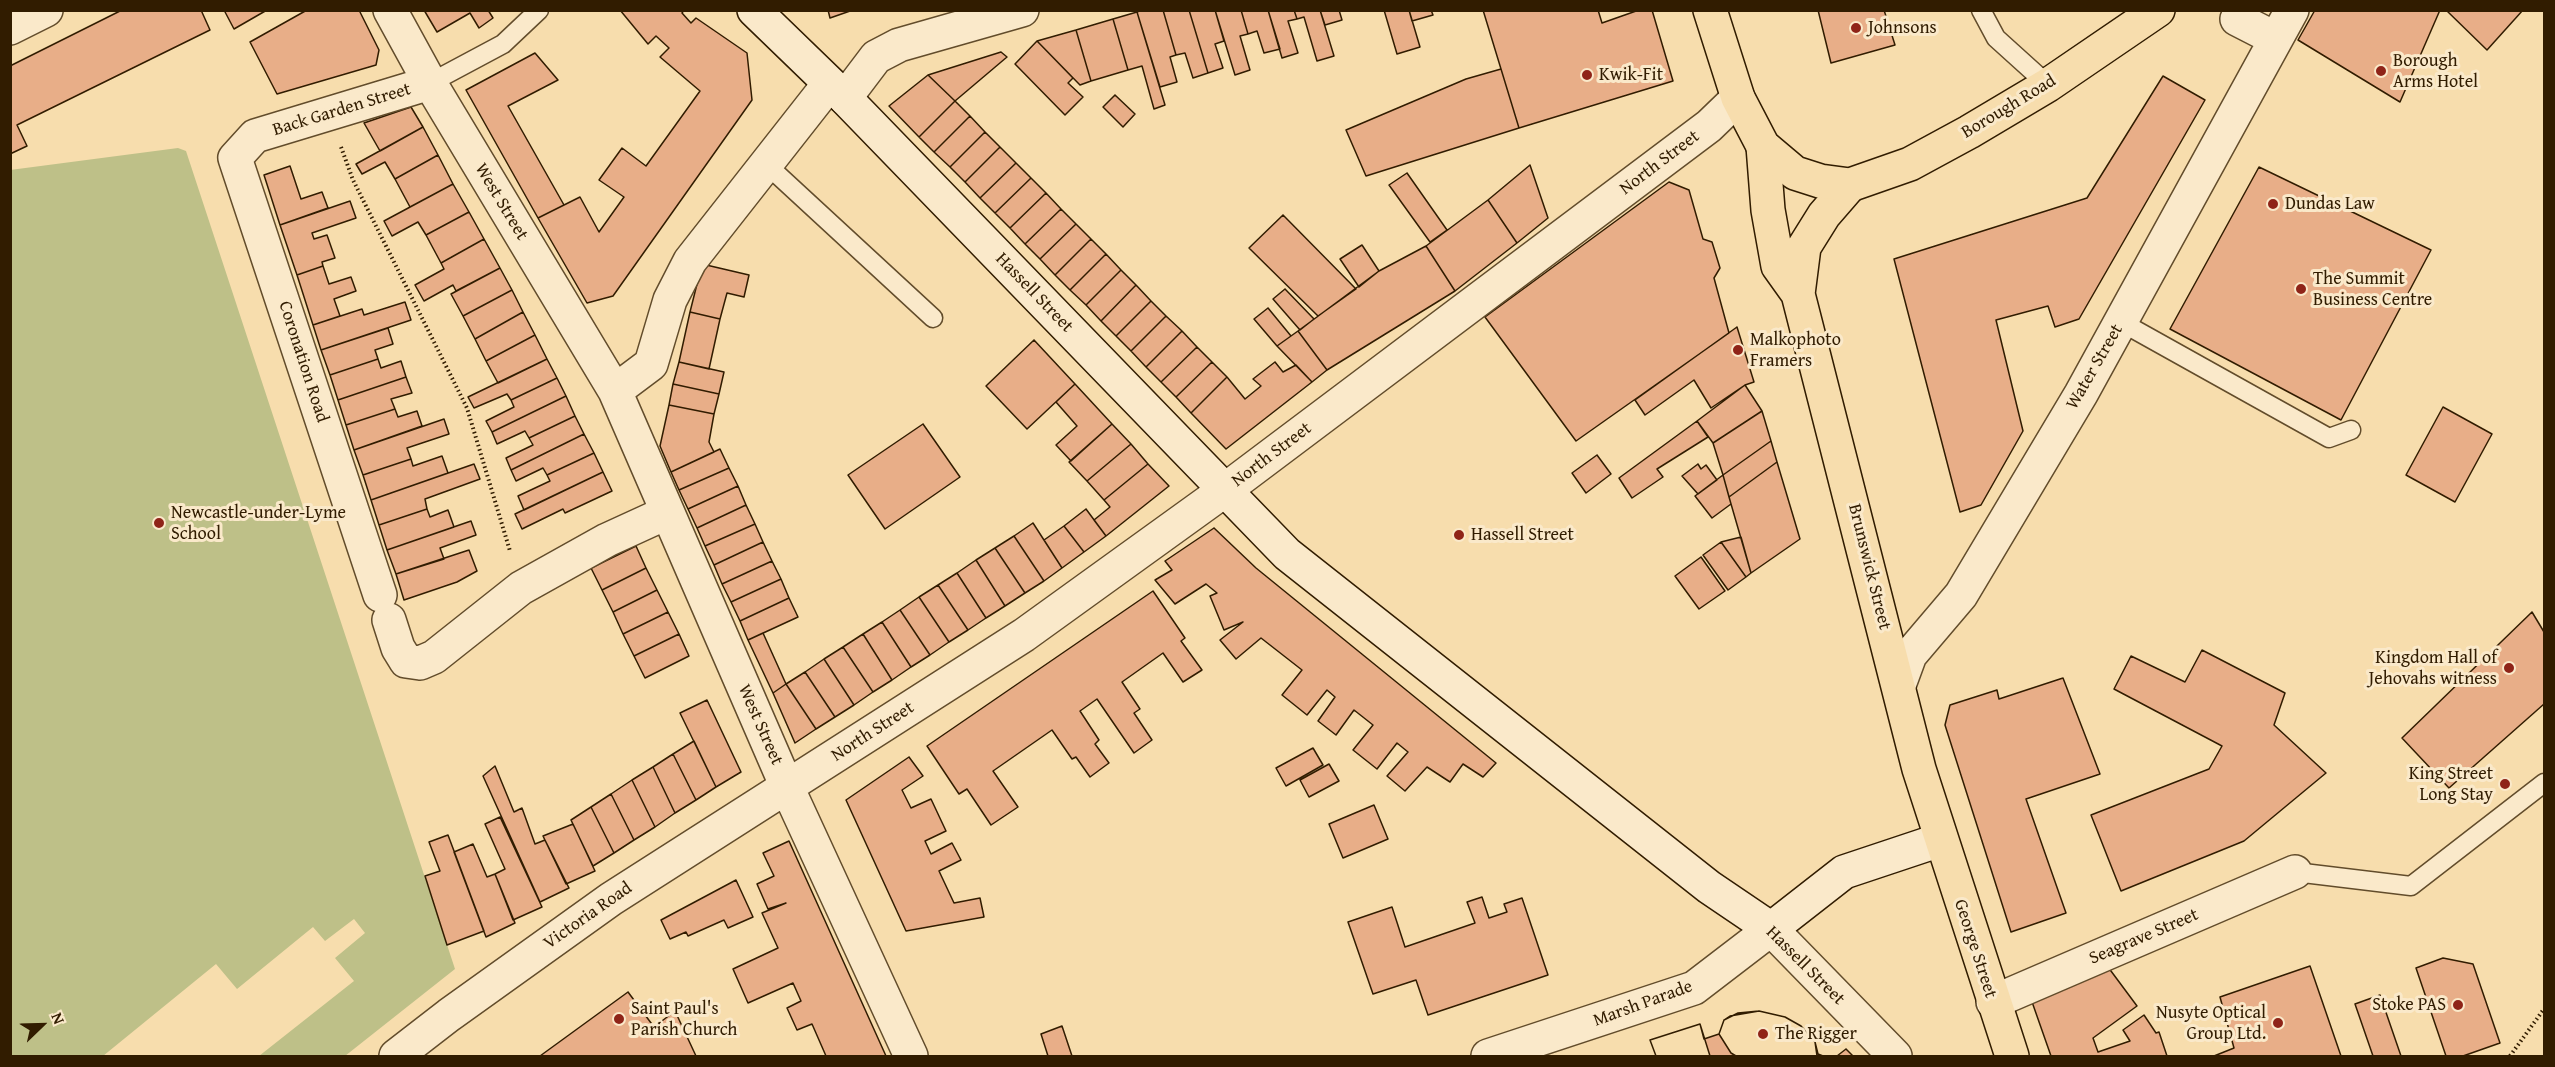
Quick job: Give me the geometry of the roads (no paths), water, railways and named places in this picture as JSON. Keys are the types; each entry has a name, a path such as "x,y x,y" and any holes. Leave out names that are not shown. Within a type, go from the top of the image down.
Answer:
{"main road":[{"path":"1710,10 1738,98 1763,146 1768,210 1778,266 1798,294"},
{"name":"Borough Road","path":"1763,146 1795,172 1820,181 1850,185 1910,164 2048,85 2158,10"},
{"name":"Borough Road","path":"1798,294 1804,247 1824,215 1850,185"},
{"name":"Brunswick Street","path":"1798,294 1919,769 1940,840"},
{"name":"George Street","path":"1940,840 2012,1056"}],"street":[{"path":"10,28 46,10"},
{"name":"West Street","path":"390,10 430,83 615,391 666,513 787,787 911,1056"},
{"name":"Hassell Street","path":"754,10 837,91 1287,554 1709,887 1771,929 1895,1056"},
{"path":"615,391 651,364 670,300 690,261 765,163 796,128 876,57 899,45 1022,10"},
{"name":"Water Street","path":"1899,685 1910,655 1961,595 2121,322 2292,10"},
{"path":"2238,19 2276,39"},
{"name":"Back Garden Street","path":"255,136 430,83"},
{"name":"North Street","path":"787,787 1024,635 1225,490 1709,126 1738,98"},
{"name":"Coronation Road","path":"255,136 235,158 398,648 406,661 420,663 434,657 520,588 607,540 666,513"},
{"name":"Victoria Road","path":"396,1056 449,1015 611,899 787,787"},
{"name":"Marsh Parade","path":"1488,1056 1694,988 1844,872 1940,840"},
{"name":"Seagrave Street","path":"1993,1002 2295,872"}],"lane":[{"path":"430,83 503,44 539,10"},
{"path":"1982,10 1996,38 2048,85"},
{"path":"765,163 933,318"},
{"path":"2121,322 2329,438 2351,430"},
{"path":"2295,872 2411,886 2544,783"}],"place":[{"name":"Johnsons","path":"1856,28"},
{"name":"Borough Arms Hotel","path":"2381,71"},
{"name":"Kwik-Fit","path":"1587,75"},
{"name":"Dundas Law","path":"2273,204"},
{"name":"The Summit Business Centre","path":"2301,289"},
{"name":"Malkophoto Framers","path":"1738,350"},
{"name":"Newcastle-under-Lyme School","path":"159,523"},
{"name":"Hassell Street","path":"1459,535"},
{"name":"Kingdom Hall of Jehovahs witness","path":"2509,668"},
{"name":"King Street Long Stay","path":"2505,784"},
{"name":"Stoke PAS","path":"2458,1005"},
{"name":"Saint Paul's Parish Church","path":"619,1019"},
{"name":"Nusyte Optical Group Ltd.","path":"2278,1023"},
{"name":"The Rigger","path":"1763,1034"}]}
